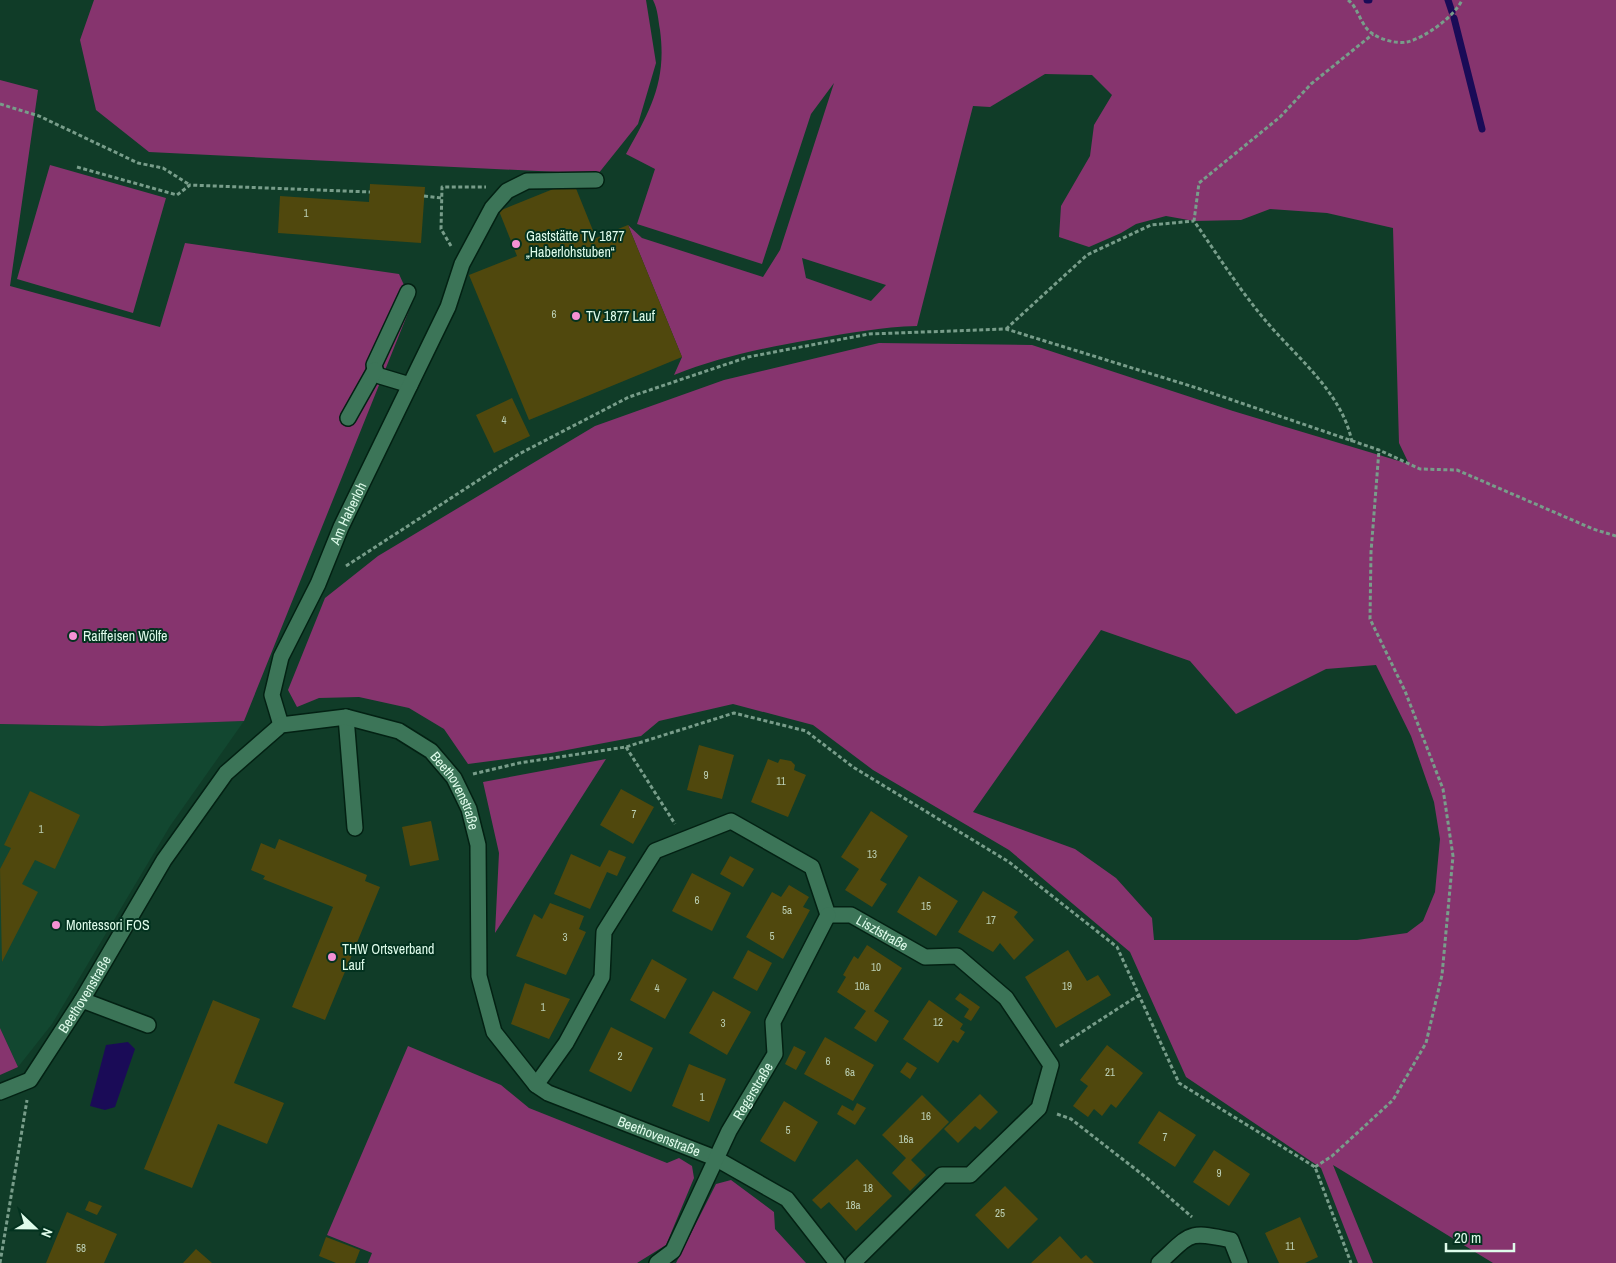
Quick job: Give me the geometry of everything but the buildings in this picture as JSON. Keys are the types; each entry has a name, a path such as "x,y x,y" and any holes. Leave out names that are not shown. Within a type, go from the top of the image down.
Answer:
{"street":[{"path":"515,187 527,181 596,180"},
{"name":"Am Haberloh","path":"281,725 272,695 281,657 318,584 341,527 448,307 462,264 492,208 507,191 515,187"},
{"path":"348,418 375,370 375,360 408,292"},
{"path":"375,370 380,376 410,385"},
{"path":"346,717 355,828"},
{"name":"Beethovenstraße","path":"30,1080 82,1000 164,860 226,773 281,725 346,717 399,731 431,751 454,778 469,809 478,845 479,976 494,1032 536,1084 548,1093 715,1158 787,1200 837,1263"},
{"path":"536,1084 566,1043 602,976 604,932 655,851 731,821 812,867 828,915"},
{"name":"Lisztstraße","path":"828,915 851,915 925,957 957,956 1006,998 1051,1065 1039,1108"},
{"name":"Regerstraße","path":"657,1263 673,1251 715,1158 775,1054 773,1022 828,915"},
{"path":"82,1000 148,1025"},
{"path":"0,1092 30,1080"},
{"path":"853,1263 942,1175 970,1175 1039,1108"},
{"path":"1159,1263 1191,1235 1204,1234 1231,1240 1240,1263"}],"path":[{"path":"1348,0 1362,24 1373,34 1388,40 1407,42 1434,29 1458,10 1462,0"},
{"path":"1352,442 1339,409 1317,377 1264,320 1194,221 1199,183 1280,117 1310,84 1373,34"},
{"path":"0,104 39,116 138,163 163,168 190,185 370,192"},
{"path":"77,167 177,195 190,185"},
{"path":"462,264 441,229 442,187 515,187"},
{"path":"424,196 442,198"},
{"path":"1006,330 1087,255 1152,225 1194,221"},
{"path":"318,584 519,454 629,397 748,357 869,334 1006,330 1197,388 1379,450 1420,468 1457,470 1560,515 1616,536"},
{"path":"1315,1167 1332,1156 1393,1100 1426,1043 1442,975 1453,856 1443,789 1405,692 1370,619 1371,552 1379,450"},
{"path":"454,778 519,763 626,747 734,713 806,731 853,767 1009,862 1118,947 1179,1083 1315,1167 1351,1263"},
{"path":"626,747 675,823 682,840"},
{"path":"1045,1056 1139,995"},
{"path":"0,1263 30,1080"},
{"path":"1039,1108 1071,1119 1192,1216 1204,1234"}],"shaded area":[{"path":"94,0 646,0 656,63 638,124 598,174 149,152 96,110 80,40"},
{"path":"653,0 1616,0 1616,1263 1493,1263 1333,1165 1373,1263 1358,1263 1321,1168 1186,1077 1130,952 1009,850 873,770 813,725 733,704 659,721 641,736 551,753 468,764 444,729 409,708 359,697 319,698 297,707 288,690 325,598 378,556 595,426 724,380 879,343 1032,345 1233,411 1409,464 1399,443 1393,228 1327,213 1270,209 1241,220 1194,221 1166,216 1136,224 1089,247 1059,237 1061,206 1090,156 1094,125 1112,95 1092,75 1045,74 990,107 973,106 917,326 866,331 779,345 743,353 674,375 682,357 628,225 642,238 763,277 780,250 834,83 811,114 762,264 637,224 655,169 626,154 649,110 659,81 662,48 657,11","holes":["802,258 886,285 871,301 806,278","1101,630 1190,661 1236,714 1326,669 1376,665 1411,736 1434,802 1440,839 1435,892 1423,921 1407,933 1357,940 1154,940 1152,918 1116,878 1075,849 973,812"]},
{"path":"0,80 38,90 10,286 160,327 185,243 399,274 412,303 244,721 102,726 0,724"},
{"path":"50,165 166,198 133,313 17,279"},
{"name":"Montessori FOS","path":"244,721 170,826 52,1024 18,1067 0,1028 0,724 102,726"},
{"path":"606,759 495,933 499,853 483,782"},
{"path":"0,1028 18,1067 0,1075"},
{"path":"128,1042 135,1049 115,1107 105,1110 90,1106 106,1045"},
{"path":"408,1046 501,1085 529,1108 667,1163 679,1158 692,1166 694,1178 666,1245 637,1263 368,1263 372,1253 327,1235"},
{"path":"731,1180 774,1212 775,1229 806,1263 676,1263 716,1184"}],"waterway":[{"path":"1448,0 1452,12"},
{"path":"1454,18 1482,129"}],"place":[{"name":"Gaststätte TV 1877 „Haberlohstuben“","path":"516,244"},
{"name":"TV 1877 Lauf","path":"576,316"},
{"name":"Raiffeisen Wölfe","path":"73,636"},
{"name":"Montessori FOS","path":"56,925"},
{"name":"THW Ortsverband Lauf","path":"332,957"}]}
